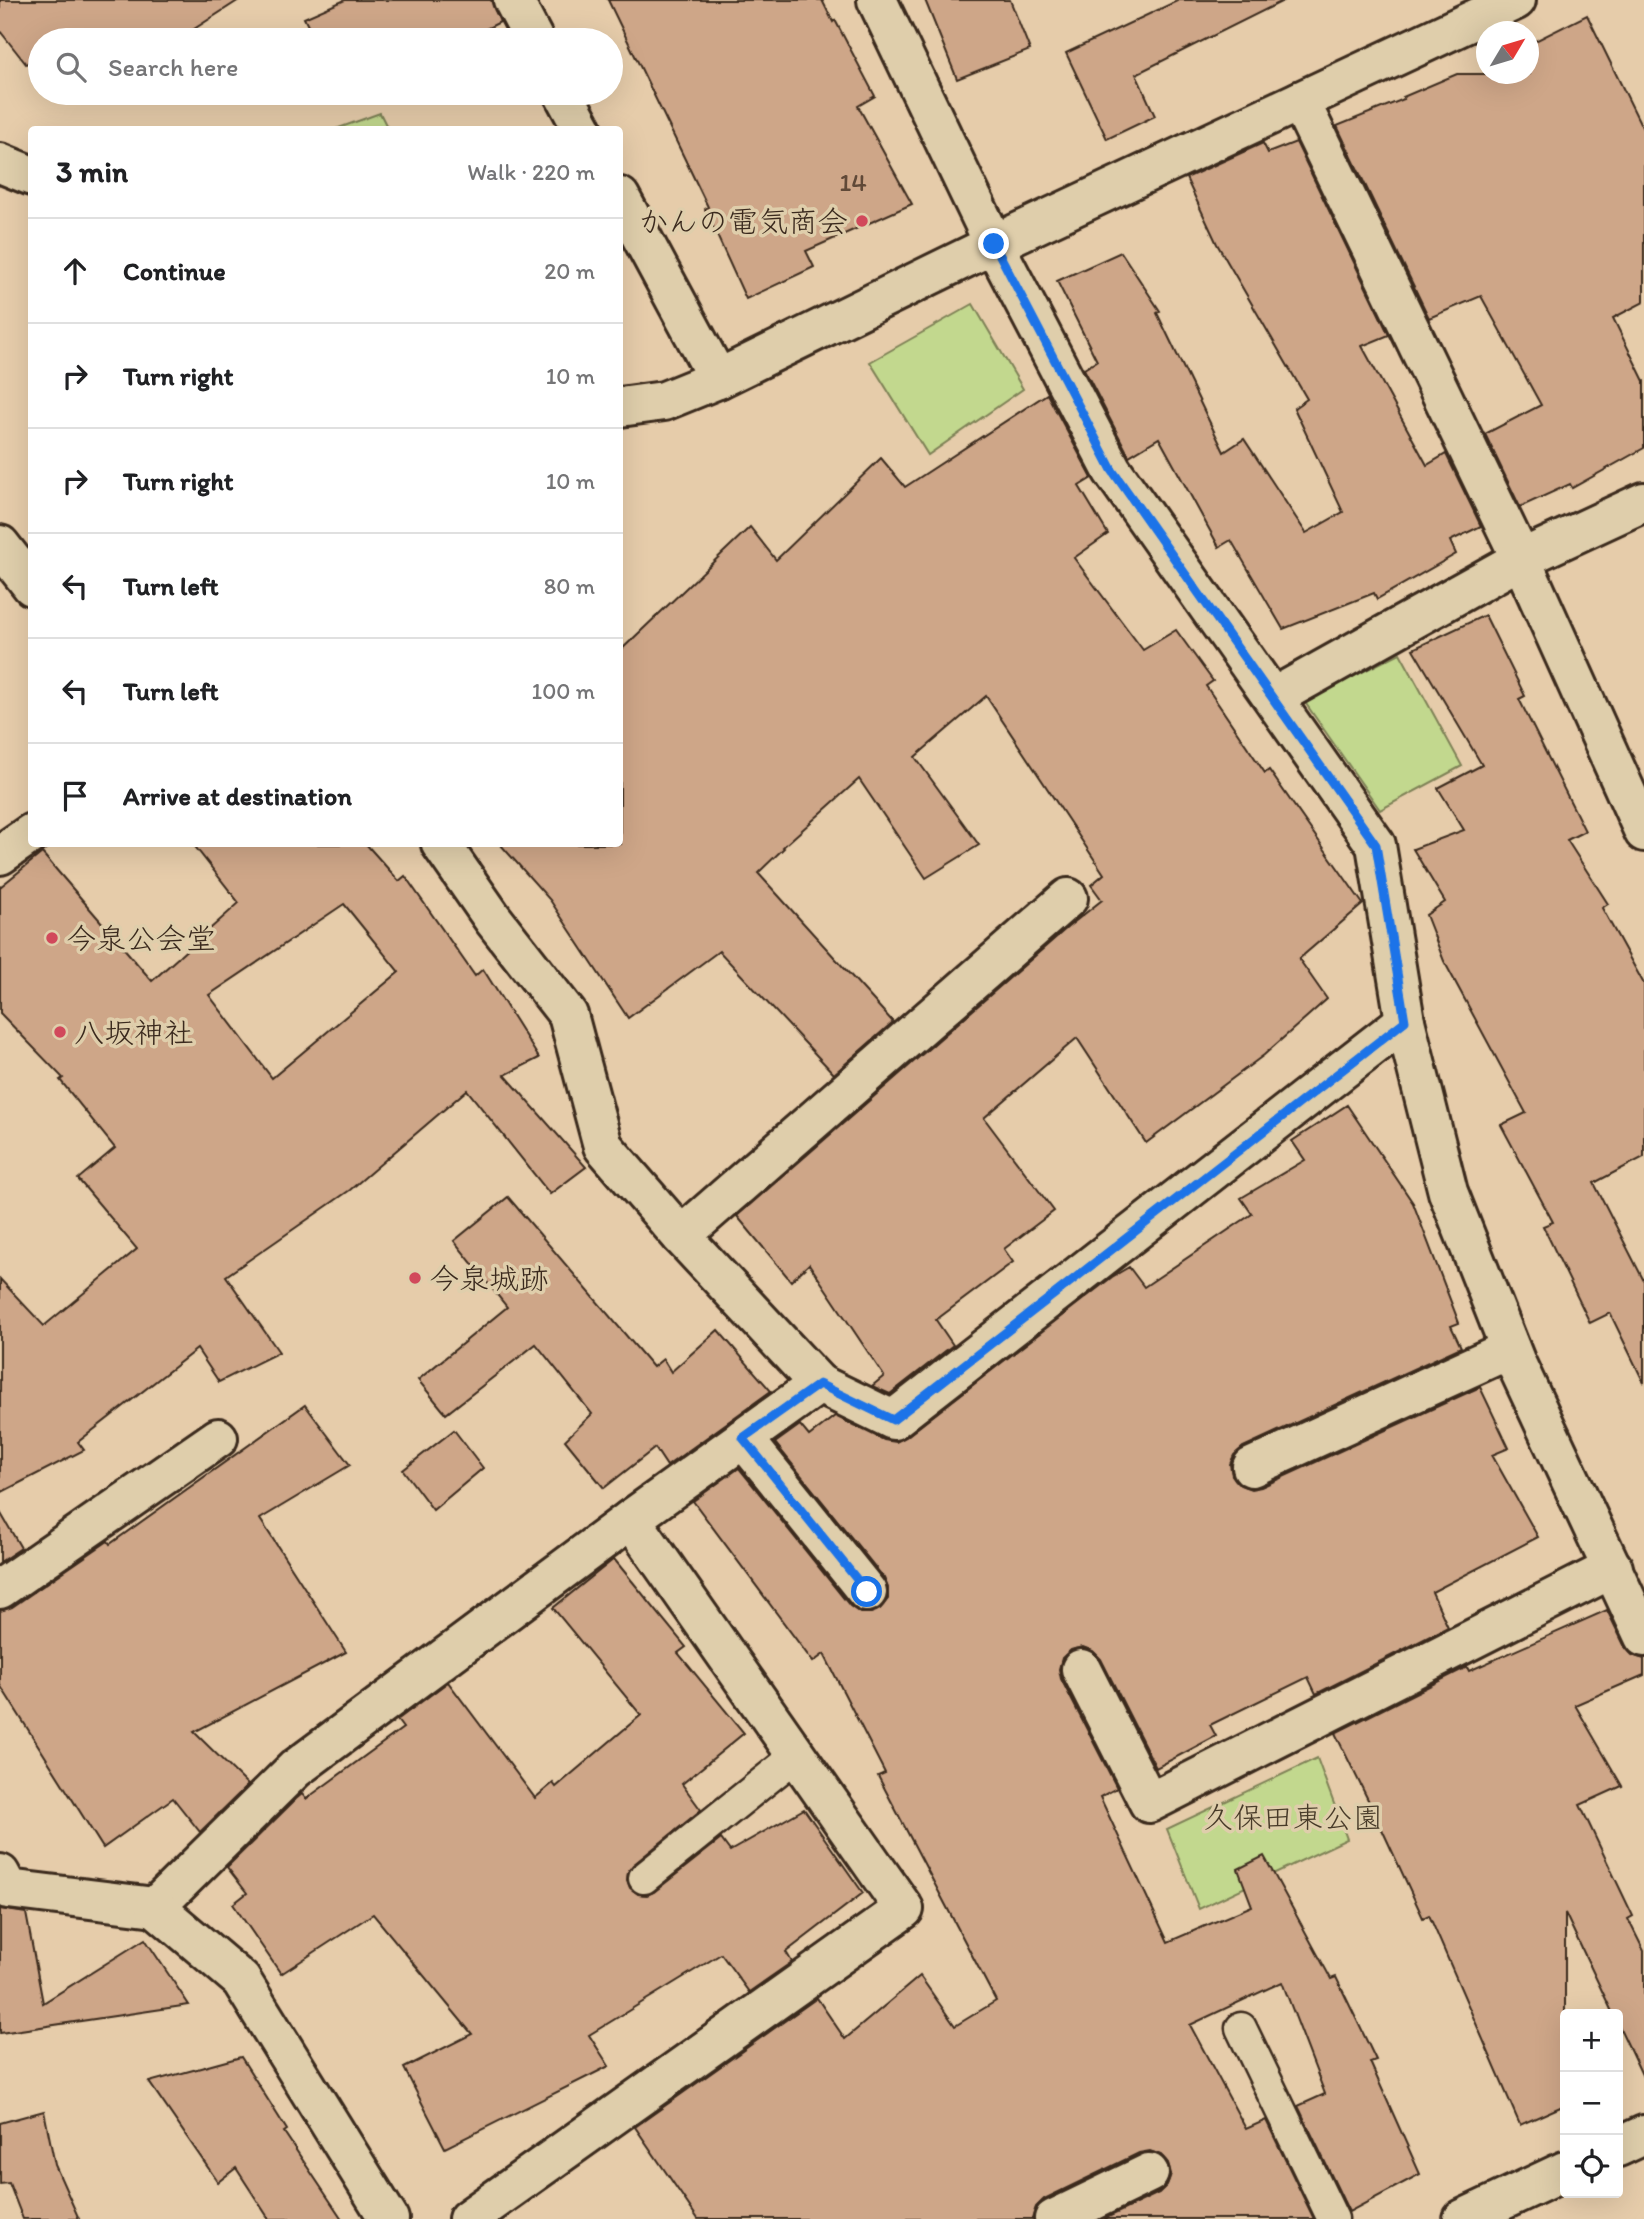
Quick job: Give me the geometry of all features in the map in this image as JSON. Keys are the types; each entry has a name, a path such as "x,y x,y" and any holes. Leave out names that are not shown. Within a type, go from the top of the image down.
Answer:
{"street":[{"path":"513,0 528,28"},
{"path":"877,0 994,244 1112,470 1376,845 1405,1021 1448,1192 1510,1349 1644,1637"},
{"path":"623,408 664,401 718,379 994,244 1516,0"},
{"path":"1300,101 1639,809"},
{"path":"569,105 581,126"},
{"path":"623,203 718,379"},
{"path":"1274,697 1521,559 1644,502"},
{"path":"0,545 28,581"},
{"path":"0,855 28,835"},
{"path":"443,847 493,919 568,1015 603,1146 681,1236 819,1384 893,1420 1405,1021"},
{"path":"681,1236 1068,898"},
{"path":"1252,1467 1510,1349"},
{"path":"155,1906 295,1769 631,1519 819,1384"},
{"path":"0,1589 218,1438"},
{"path":"743,1438 867,1592"},
{"path":"468,2219 904,1909 631,1519"},
{"path":"1081,1669 1149,1803 1613,1568"},
{"path":"0,1874 8,1889 155,1906 241,1980 389,2219"},
{"path":"1623,2145 1644,2135"},
{"path":"1463,2219 1560,2173"},
{"path":"1054,2219 1149,2174"}],"lane":[{"path":"644,1878 797,1755"},
{"path":"1241,2028 1334,2219"}],"green space":[{"path":"380,113 386,126 344,126"},
{"path":"973,304 1023,389 928,455 870,362"},
{"path":"1400,653 1462,766 1380,810 1304,701"},
{"name":"久保田東公園","path":"1317,1758 1347,1839 1199,1909 1167,1829"}],"building":[{"path":"0,0 239,0 196,28 28,28 26,64 0,31"},
{"path":"345,0 491,0 500,22 488,28 309,28 304,18"},
{"path":"608,0 822,0 875,96 858,106 912,204 806,251 814,267 746,299 705,209 708,207"},
{"path":"925,0 1010,0 1030,50 957,79"},
{"path":"1179,0 1285,0 1136,74 1155,116 1107,139 1066,53"},
{"path":"1587,15 1644,131 1644,302 1613,318 1644,381 1644,448 1572,488 1570,484 1520,507 1485,434 1541,405 1481,296 1429,318 1337,126 1457,74 1476,74 1476,84 1539,84 1539,39"},
{"path":"1296,142 1389,335 1362,346 1427,465 1446,454 1481,526 1450,541 1456,554 1377,599 1374,593 1283,629 1231,540 1219,547 1159,438 1129,456 1084,369 1097,361 1057,281 1121,252 1160,311 1157,313 1224,452 1244,439 1306,533 1343,512 1294,408 1307,399 1217,244 1186,178 1263,143 1268,153"},
{"path":"1047,394 1092,478 1079,486 1108,534 1074,558 1143,650 1176,630 1213,681 1206,686 1265,773 1269,770 1363,904 1299,959 1327,999 1264,1055 1146,1143 1077,1038 984,1118 1054,1211 1004,1249 1013,1262 936,1320 953,1345 890,1394 872,1386 884,1376 809,1264 791,1281 737,1216 1102,900 1091,885 1104,874 986,696 915,757 979,845 926,878 859,779 758,873 893,1022 834,1074 719,951 628,1018 550,900 503,847 623,847 623,648 750,527 776,560 881,458 905,487"},
{"path":"1485,615 1525,696 1519,699 1585,831 1567,840 1608,904 1602,908 1644,984 1644,1157 1594,1183 1644,1281 1644,1383 1610,1313 1590,1323 1543,1226 1553,1222 1501,1125 1526,1113 1444,961 1426,915 1445,902 1413,849 1464,830 1438,788 1482,765 1413,649"},
{"path":"195,847 369,847 399,881 405,876 475,976 483,969 539,1058 505,1075 586,1167 550,1194 467,1090 350,1190 226,1276 279,1352 219,1382 197,1349 78,1442 84,1450 0,1493 0,1279 44,1326 137,1249 78,1179 115,1148 60,1080 63,1078 0,1013 0,887 42,853 152,981 239,903","holes":["344,904 399,972 272,1078 209,995"]},
{"path":"1347,1105 1413,1203 1459,1323 1451,1326 1461,1347 1243,1447 1234,1455 1230,1464 1232,1475 1240,1485 1251,1489 1261,1487 1480,1387 1509,1448 1492,1455 1538,1537 1432,1592 1448,1627 1316,1694 1308,1677 1210,1725 1216,1736 1156,1768 1101,1659 1093,1651 1083,1647 1071,1650 1062,1658 1059,1669 1061,1679 1117,1788 1100,1797 1168,1942 1252,1906 1238,1869 1264,1856 1331,1979 1336,1977 1376,2060 1370,2062 1420,2174 1349,2212 1298,2106 1325,2094 1282,1982 1190,2025 1246,2129 1266,2120 1314,2219 1104,2219 1159,2193 1167,2185 1171,2174 1168,2163 1161,2155 1150,2151 1139,2153 1044,2199 1036,2207 1032,2219 698,2219 635,2127 817,1998 845,2039 920,1976 955,2026 996,2001 878,1776 885,1773 824,1654 813,1662 693,1501 739,1468 850,1606 860,1613 871,1613 880,1609 888,1599 884,1578 775,1443 800,1425 809,1436 835,1416 884,1440 896,1442 906,1437 1112,1277 1129,1267 1144,1287 1252,1214 1241,1198 1305,1160 1292,1141"},
{"path":"508,1197 653,1367 663,1359 671,1372 718,1330 771,1391 667,1466 655,1448 604,1488 565,1440 592,1414 536,1344 446,1414 418,1380 507,1307 454,1241"},
{"path":"305,1405 350,1465 260,1519 346,1652 194,1732 248,1785 200,1832 173,1798 103,1848 0,1685 0,1611 12,1607 108,1541 110,1544"},
{"path":"454,1430 483,1468 433,1510 403,1470"},
{"path":"0,1512 21,1548 0,1562"},
{"path":"614,1559 686,1647 678,1653 744,1733 682,1784 701,1810 633,1865 628,1872 630,1888 638,1894 647,1895 654,1892 721,1839 730,1851 804,1809 863,1893 786,1952 792,1962 749,1992 721,1954 589,2035 609,2066 445,2148 404,2068 472,2034 373,1914 281,1974 233,1904 247,1893 227,1867 296,1799 302,1794 306,1799 403,1728 397,1720 448,1682 535,1798 553,1783 556,1787 641,1715 553,1608"},
{"path":"1607,1610 1625,1647 1632,1655 1644,1659 1644,1675 1575,1705 1622,1786 1580,1805 1633,1916 1628,1919 1644,1951 1644,2079 1623,2035 1623,2009 1611,2009 1565,1913 1565,2009 1560,2009 1560,2107 1520,2125 1429,1915 1423,1918 1335,1733 1467,1667 1469,1671"},
{"path":"0,1909 26,1913 43,2003 145,1939 189,2005 0,2033"},
{"path":"241,2057 287,2130 284,2132 342,2219 269,2219 236,2168 218,2182 149,2082"},
{"path":"44,2111 55,2165 79,2219 23,2219 9,2183 0,2184 0,2123"}],"place":[{"name":"かんの電気商会","path":"862,221"},
{"name":"今泉公会堂","path":"52,938"},
{"name":"八坂神社","path":"60,1032"},
{"name":"今泉城跡","path":"415,1278"}],"route":[{"path":"867,1592 743,1438 819,1384 893,1420 1405,1021 1376,845 1112,470 994,244"}]}
